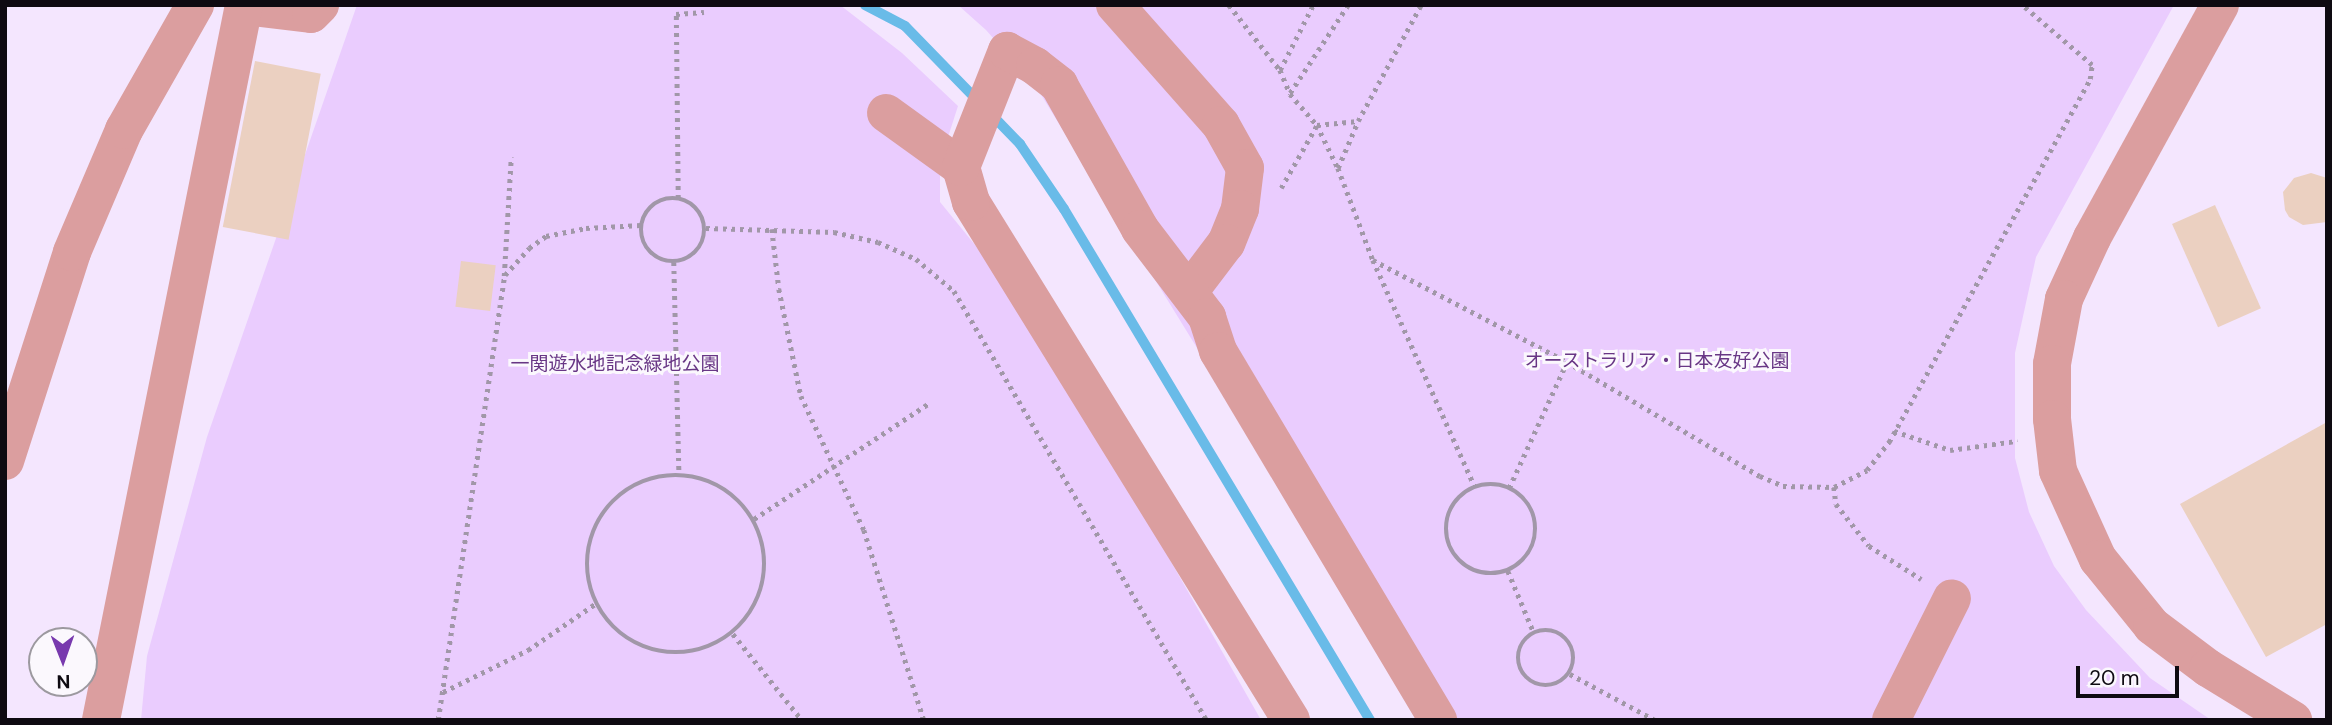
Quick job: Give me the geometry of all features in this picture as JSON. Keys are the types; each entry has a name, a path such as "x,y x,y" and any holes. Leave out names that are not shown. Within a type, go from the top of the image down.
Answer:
{"street":[{"path":"5,461 72,252 124,130 195,5"},
{"path":"101,720 191,285 244,6 311,14 320,5"},
{"path":"1115,5 1221,125 1245,168 1240,208 1226,243 1189,292"},
{"path":"2220,5 2092,238 2064,299 2052,364 2052,419 2059,471 2098,559 2152,626 2208,668 2292,720"},
{"path":"1291,720 971,202 961,167 1007,51 1035,66 1059,85 1140,229 1207,317 1218,351 1438,720"},
{"path":"886,113 961,167"},
{"path":"1891,720 1952,598"}],"path":[{"path":"1228,5 1280,69 1290,94 1317,125 1338,168 1373,260 1475,487"},
{"path":"1280,69 1313,5"},
{"path":"1290,94 1348,5"},
{"path":"1338,168 1358,121 1421,5"},
{"path":"1373,260 1567,362 1760,476 1783,486 1834,487 1867,470 1894,431 2090,79 2092,65 2022,5"},
{"path":"678,198 676,14 705,12"},
{"path":"438,720 504,276 511,157"},
{"path":"678,198 687,200 700,211 706,228 701,248 694,255 674,262 665,261 649,251 644,243 641,225 654,204 678,198"},
{"path":"504,276 529,248 545,236 586,229 641,225"},
{"path":"706,228 834,232 878,242 916,259 954,291 1207,720"},
{"path":"772,229 779,289 801,396 864,530 924,720"},
{"path":"674,262 679,474"},
{"path":"1509,488 1567,362"},
{"path":"754,519 929,403"},
{"path":"1894,431 1950,450 2022,441"},
{"path":"679,474 701,478 723,487 741,501 754,519 764,542 766,568 762,593 750,615 733,634 705,649 673,654 642,647 614,630 595,604 587,579 587,552 594,527 608,505 628,488 653,477 679,474"},
{"path":"1492,484 1509,488 1524,498 1534,513 1536,530 1533,547 1523,561 1508,571 1490,574 1473,571 1458,560 1449,545 1446,528 1450,511 1460,496 1475,487 1492,484"},
{"path":"1834,487 1836,504 1869,546 1952,598"},
{"path":"1508,571 1534,632"},
{"path":"443,692 528,649 595,604"},
{"path":"1544,630 1563,636 1574,653 1570,674 1551,687 1528,681 1521,672 1518,649 1534,632 1544,630"},
{"path":"733,634 802,720"},
{"path":"1570,674 1655,720"}],"green space":[{"name":"一関遊水地記念緑地公園","path":"357,5 840,5 902,53 958,106 940,162 940,202 1028,310 1261,720 141,720 147,656 207,437"},
{"name":"オーストラリア・日本友好公園","path":"958,5 2174,5 2036,257 2015,353 2015,458 2029,512 2054,566 2086,610 2150,678 2211,720 1426,720 1037,88 986,30"}],"building":[{"path":"255,61 321,74 289,240 223,227"},
{"path":"2311,173 2327,178 2327,222 2303,225 2289,217 2285,210 2283,192 2294,178"},
{"path":"2215,205 2261,308 2218,327 2172,224"},
{"path":"461,261 496,265 490,311 455,307"},
{"path":"2327,422 2327,624 2266,657 2180,504"}],"waterway":[{"path":"865,5 905,26 978,101"},
{"path":"989,112 1020,144 1064,209 1370,720"}]}
